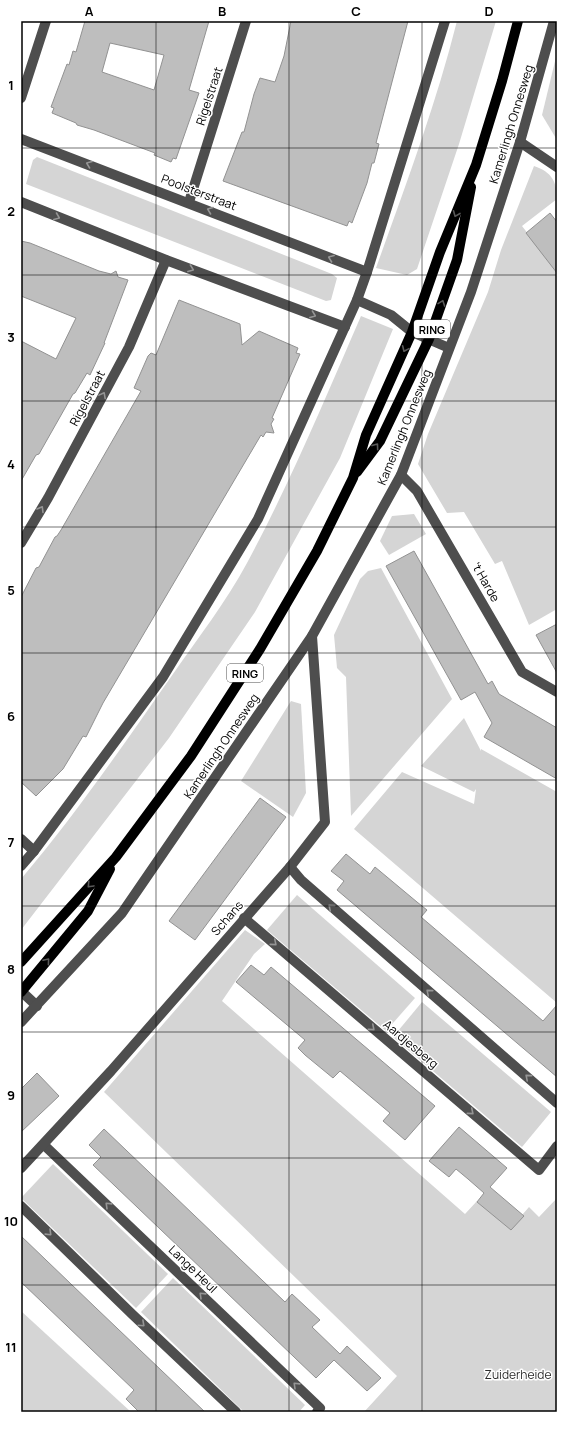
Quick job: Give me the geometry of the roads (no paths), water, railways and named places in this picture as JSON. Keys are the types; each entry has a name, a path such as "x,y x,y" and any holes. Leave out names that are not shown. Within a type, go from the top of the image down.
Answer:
{"main road":[{"name":"Kamerlingh Onnesweg","path":"21,962 116,857 191,756 260,649 317,551 353,478 366,435 412,332 440,252 476,165 502,82 518,21"},
{"name":"Kamerlingh Onnesweg","path":"353,478 380,441 429,339 457,260 476,165"},
{"name":"Kamerlingh Onnesweg","path":"21,991 88,911 116,857"}],"street":[{"path":"21,98 46,21"},
{"name":"Rigelstraat","path":"189,202 246,21"},
{"path":"21,866 34,852 163,677 258,519 357,300 445,21"},
{"name":"Kamerlingh Onnesweg","path":"21,1022 122,913 312,636 401,475 471,292 520,142 554,21"},
{"name":"Poolsterstraat","path":"21,139 189,202 367,272"},
{"path":"520,142 557,167"},
{"path":"21,202 166,260 345,327"},
{"name":"Rigelstraat","path":"21,543 48,498 129,347 166,260"},
{"path":"357,300 392,316 412,332 449,348"},
{"name":"'t Harde","path":"401,475 417,491 522,672 557,692"},
{"name":"Schans","path":"21,1168 44,1145 137,1042 290,867 325,822 312,636"},
{"path":"21,839 34,852"},
{"path":"290,867 301,880 557,1103"},
{"name":"Aardjesberg","path":"244,918 539,1170 557,1146"},
{"path":"21,991 37,1006"},
{"name":"Lange Heul","path":"44,1145 320,1408 317,1412"},
{"path":"21,1206 133,1315 236,1412"}],"park label":[{"name":"Zuiderheide","path":"518,1374"}]}
